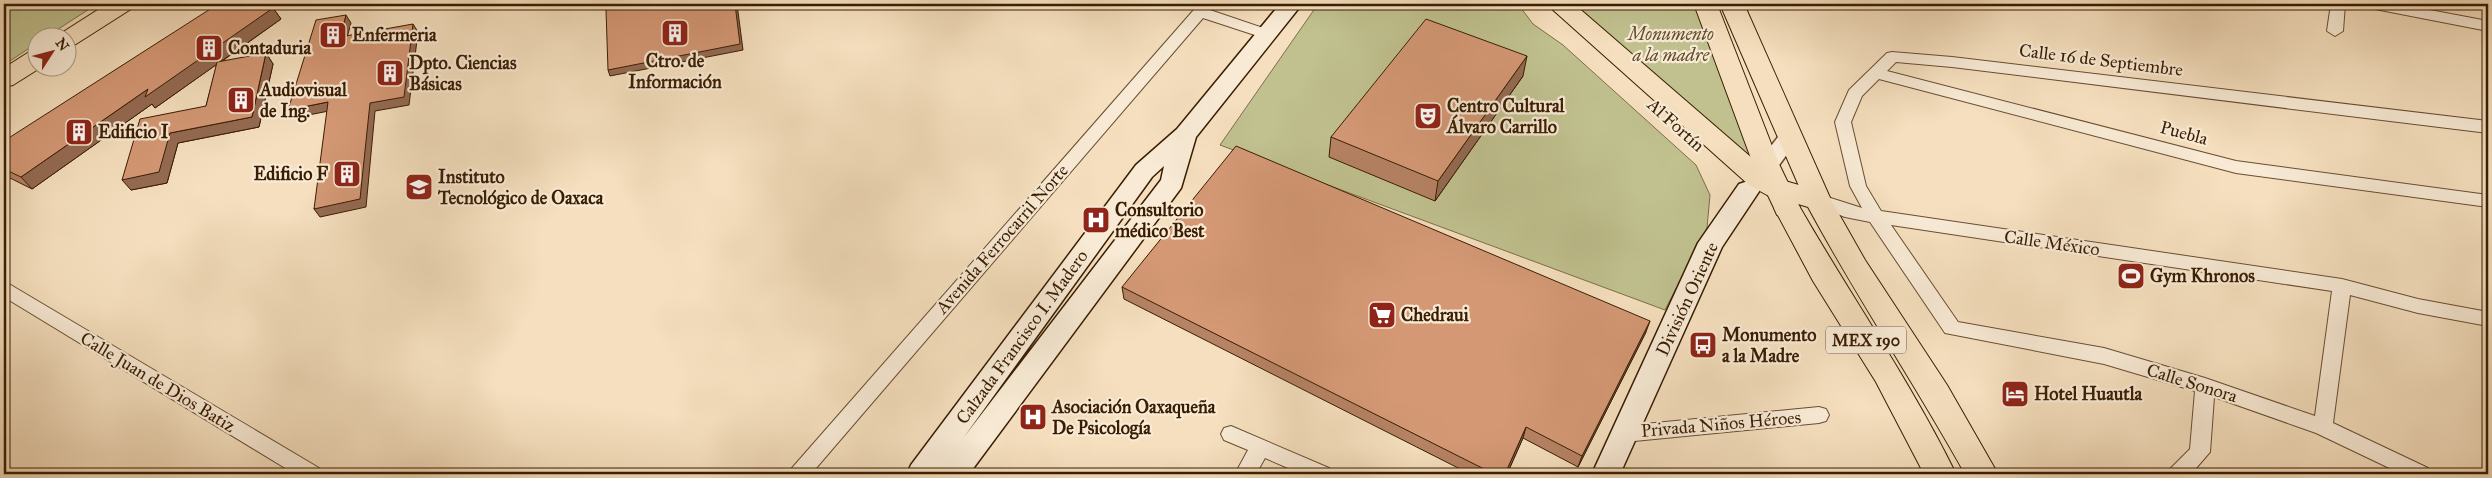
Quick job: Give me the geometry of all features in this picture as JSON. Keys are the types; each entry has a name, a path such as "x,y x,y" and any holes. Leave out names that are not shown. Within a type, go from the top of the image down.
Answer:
{"main road":[{"path":"78,33 124,4"},
{"name":"Calzada Francisco I. Madero","path":"922,474 1144,171 1185,134 1291,4"},
{"name":"Al Fortín","path":"1541,4 1767,186 1832,210"},
{"name":"Al Fortín","path":"1560,4 1767,186"},
{"name":"MEX 190","path":"1705,4 1767,186 1887,373 1940,474"},
{"name":"MEX 190","path":"1732,4 1789,137 1832,210 1855,268 1936,394 1982,474"},
{"path":"4,79 28,64"},
{"name":"Calzada Francisco I. Madero","path":"953,474 1172,182 1185,134"},
{"name":"División Oriente","path":"1606,474 1712,243 1767,186"}],"street":[{"path":"2335,31 2338,4"},
{"path":"2375,4 2488,26"},
{"path":"1203,8 1267,34"},
{"name":"Avenida Ferrocarril Norte","path":"799,474 1203,8"},
{"name":"Calle 16 de Septiembre","path":"1952,328 1876,217 1858,186 1843,122 1855,94 1892,57 1952,62 2488,127"},
{"name":"Puebla","path":"1876,73 2236,166 2488,202"},
{"name":"División Oriente","path":"1767,186 1789,137"},
{"name":"Calle México","path":"1832,210 2342,286 2418,306 2488,319"},
{"path":"2323,427 2342,286"},
{"name":"Calle Juan de Dios Batiz","path":"4,288 312,474"},
{"name":"Calle Sonora","path":"1952,328 2104,356 2205,386 2323,427 2421,474"},
{"path":"2178,474 2200,452 2205,386"},
{"name":"Privada Niños Héroes","path":"1624,434 1819,415"},
{"path":"1232,434 1322,474"},
{"path":"1245,474 1261,448"}],"green space":[{"path":"4,4 97,4 60,28 28,28 28,49 4,65"},
{"path":"1318,4 1518,4 1533,24 1563,45 1696,165 1710,195 1707,228 1665,310 1220,145"},
{"name":"Monumento a la madre","path":"1566,4 1699,4 1753,159 1745,158 1577,16"}],"building":[{"path":"218,4 263,4 273,8 145,97 148,89 21,177 4,169 4,141"},
{"name":"Ctro. de Información","path":"639,4 735,4 740,44 608,70 606,10"},
{"path":"346,15 340,37 413,24 404,97 370,103 360,199 314,209 328,102 288,110 316,20"},
{"name":"Centro Cultural Álvaro Carrillo","path":"1426,19 1527,56 1438,181 1331,137"},
{"path":"266,53 252,117 170,133 159,172 122,180 140,119 206,106 217,62"},
{"name":"Chedraui","path":"1236,146 1650,321 1582,456 1526,427 1505,474 1494,474 1122,287"}],"place":[{"name":"Ctro. de Información","path":"675,33"},
{"name":"Enfermeria","path":"333,35"},
{"name":"Contaduria","path":"209,48"},
{"name":"Dpto. Ciencias Básicas","path":"390,73"},
{"name":"Audiovisual de Ing.","path":"241,100"},
{"name":"Centro Cultural Álvaro Carrillo","path":"1428,116"},
{"name":"Edificio I","path":"79,132"},
{"name":"Edificio F","path":"347,174"},
{"name":"Instituto Tecnológico de Oaxaca","path":"419,187"},
{"name":"Consultorio médico Best","path":"1096,220"},
{"name":"Gym Khronos","path":"2131,276"},
{"name":"Chedraui","path":"1382,315"},
{"name":"Monumento a la Madre","path":"1703,345"},
{"name":"Hotel Huautla","path":"2015,394"},
{"name":"Asociación Oaxaqueña De Psicología","path":"1033,417"}]}
